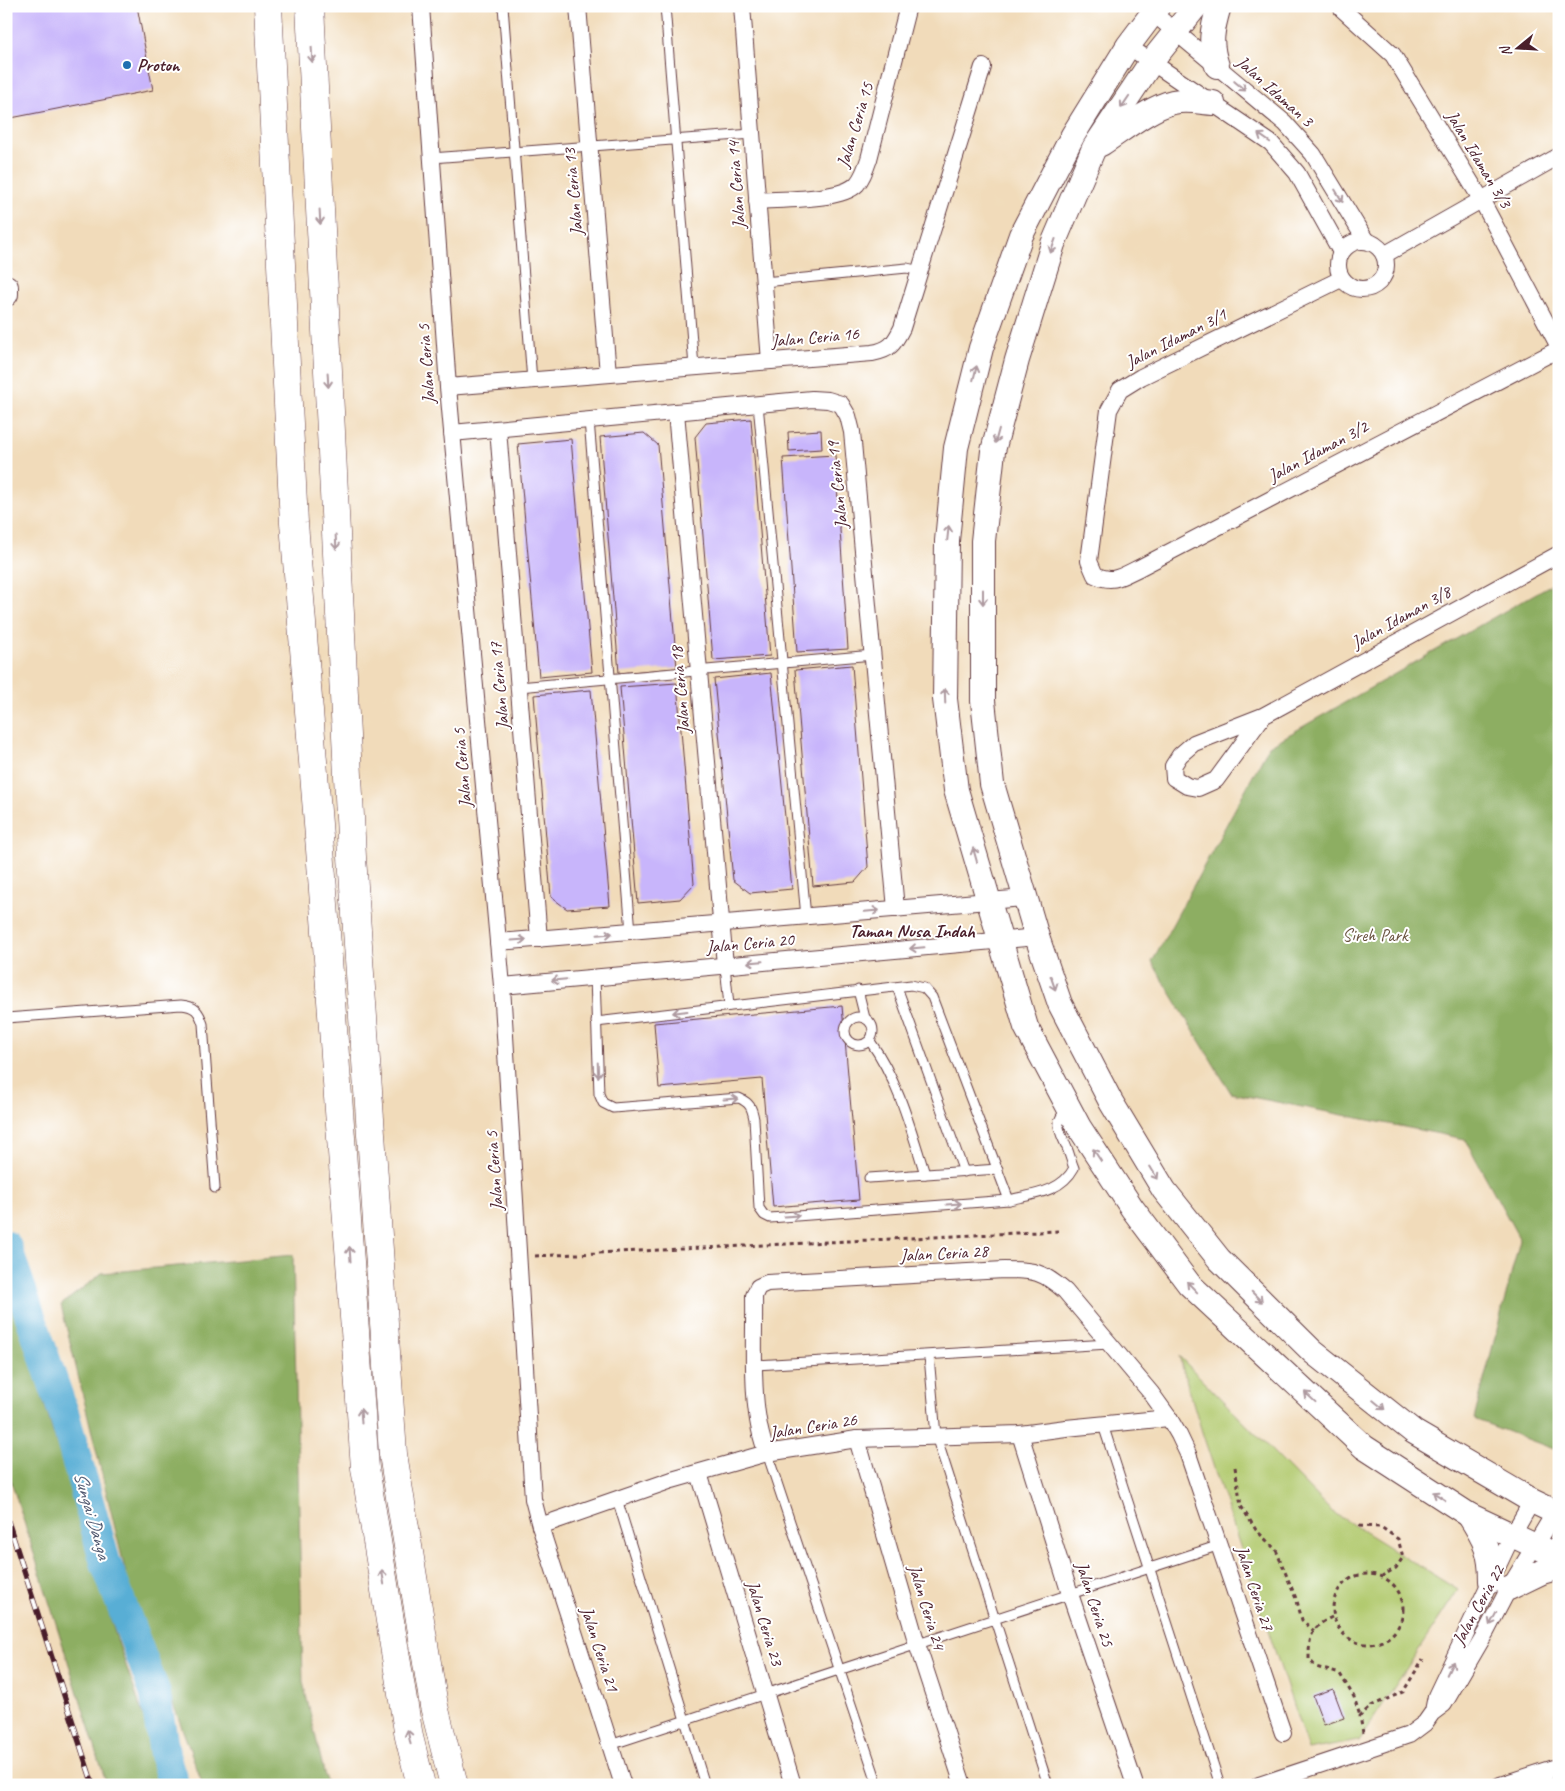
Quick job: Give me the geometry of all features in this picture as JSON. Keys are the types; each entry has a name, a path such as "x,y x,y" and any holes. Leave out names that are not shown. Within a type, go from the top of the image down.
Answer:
{"highway":[{"path":"268,6 294,523 322,869 365,1468 409,1737 421,1785"},
{"path":"310,6 352,857 393,1454 434,1706 454,1785"}],"main road":[{"path":"1196,6 1152,61 1094,148 1053,244 1017,360 993,451 983,541 984,701 992,784 1037,937 1060,1004 1111,1102 1164,1190 1219,1259 1313,1352 1414,1432 1557,1513"},
{"path":"1217,66 1212,50 1212,33 1219,6"},
{"path":"1155,10 1128,46 1073,135 1021,235 981,348 956,448 947,541 945,699 956,790 1026,1028 1079,1127 1132,1208 1188,1284 1364,1447 1469,1515 1559,1557"},
{"path":"1094,148 1162,106 1185,100 1213,103"},
{"path":"6,287 6,294"},
{"path":"1469,1515 1486,1545 1491,1564 1500,1584 1559,1567"}],"street":[{"name":"Jalan Ceria 5","path":"421,6 448,387 502,986 533,1499 540,1526"},
{"name":"Jalan Ceria 13","path":"578,6 608,374"},
{"name":"Jalan Ceria 14","path":"742,6 770,361"},
{"name":"Jalan Ceria 15","path":"757,201 834,196 847,192 857,184 864,174 908,6"},
{"name":"Jalan Idaman 3/3","path":"1342,9 1393,55 1482,199 1559,348"},
{"name":"Jalan Idaman 3","path":"1155,10 1176,32 1285,123 1313,154 1366,241"},
{"path":"1128,46 1271,142 1297,173 1341,252"},
{"name":"Jalan Ceria 16","path":"448,387 872,353 882,351 891,346 902,328 983,67"},
{"path":"1384,255 1559,156"},
{"path":"1366,241 1377,246 1384,255 1386,271 1382,279 1370,288 1362,290 1354,288 1341,279 1337,265 1341,252 1352,243 1366,241"},
{"name":"Jalan Idaman 3/1","path":"1095,575 1089,560 1109,410 1120,390 1141,377 1341,279"},
{"name":"Jalan Idaman 3/2","path":"1095,575 1106,580 1119,577 1139,568 1559,348"},
{"name":"Jalan Ceria 19","path":"452,433 812,399 828,400 841,404 848,416 852,432 896,909"},
{"name":"Jalan Ceria 18","path":"676,412 725,965"},
{"name":"Jalan Ceria 17","path":"498,429 540,939"},
{"name":"Jalan Idaman 3/8","path":"1263,716 1216,780 1198,788 1187,786 1174,778 1173,766 1180,755 1194,743 1263,716 1559,554"},
{"name":"Jalan Ceria 20","path":"498,942 1025,898"},
{"name":"Jalan Ceria 20","path":"502,986 1037,937"},
{"name":"Jalan Ceria 28","path":"767,1453 760,1436 756,1403 755,1291 762,1284 777,1282 1004,1270 1037,1272 1050,1277 1065,1290 1151,1393 1169,1418"},
{"path":"1103,1425 1169,1418"},
{"name":"Jalan Ceria 27","path":"1169,1418 1188,1454 1283,1733"},
{"name":"Jalan Ceria 26","path":"540,1526 672,1480 699,1474 767,1453 857,1439 1020,1434 1103,1425"},
{"name":"Jalan Ceria 25","path":"1020,1434 1070,1594 1134,1785"},
{"name":"Jalan Ceria 24","path":"857,1439 917,1644 963,1785"},
{"name":"Jalan Ceria 23","path":"699,1474 793,1785"},
{"name":"Jalan Ceria 22","path":"1500,1584 1512,1536 1532,1500"},
{"name":"Jalan Ceria 22","path":"1259,1785 1298,1779 1366,1749 1409,1735 1425,1724 1432,1713 1436,1696 1500,1584 1535,1546 1557,1513"},
{"name":"Jalan Ceria 21","path":"540,1526 623,1785"},
{"path":"1500,1785 1551,1774"}],"lane":[{"path":"503,6 532,380"},
{"path":"665,6 694,367"},
{"path":"431,158 752,134"},
{"path":"764,282 907,268 920,271"},
{"path":"758,404 806,917"},
{"path":"589,420 631,932"},
{"path":"519,687 873,655"},
{"path":"725,965 729,1006"},
{"path":"595,977 600,1094 603,1103 613,1108 740,1098 748,1102 754,1119 759,1208 764,1215 770,1218 1009,1200 1047,1192 1068,1178 1074,1168 1060,1132 1059,1122 1062,1114 1070,1109"},
{"path":"596,1022 858,990 911,985 924,988 932,997 1009,1200"},
{"path":"897,987 964,1172"},
{"path":"858,990 865,1018 873,1028 873,1037 862,1046 857,1046 852,1044 846,1037 846,1027 855,1018 865,1018"},
{"path":"6,1018 181,1005 196,1008 203,1024 215,1188"},
{"path":"870,1041 882,1058 894,1084 925,1174"},
{"path":"869,1178 998,1169"},
{"path":"755,1366 1109,1344"},
{"path":"929,1356 936,1436 1048,1785"},
{"path":"1103,1425 1220,1785"},
{"path":"767,1453 878,1785"},
{"path":"617,1499 705,1785"},
{"path":"610,1745 1220,1545"}],"path":[{"path":"519,1256 1058,1231"},
{"path":"1235,1468 1241,1506 1256,1530 1276,1550 1297,1601 1302,1620 1314,1631"},
{"path":"1359,1526 1381,1527 1398,1539 1402,1557 1396,1568 1382,1576"},
{"path":"1366,1573 1382,1576 1396,1587 1403,1602 1402,1620 1393,1634 1378,1643 1361,1644 1346,1637 1332,1617 1332,1606 1337,1590 1349,1578 1366,1573"},
{"path":"1332,1617 1318,1624 1314,1631 1309,1641 1309,1659 1316,1667 1340,1674 1354,1697 1360,1716 1366,1749"},
{"path":"1360,1716 1371,1706 1403,1692 1423,1659"}],"green space":[{"name":"Sireh Park","path":"1559,580 1559,1451 1474,1419 1520,1240 1465,1139 1231,1093 1152,962 1269,746"},
{"path":"293,1255 303,1682 327,1785 203,1785 128,1582 61,1305 102,1273"},
{"path":"6,1287 33,1367 115,1633 167,1785 107,1785 6,1465"},
{"path":"1179,1356 1331,1511 1458,1590 1359,1741 1308,1750 1202,1432"}],"building":[{"path":"6,6 137,6 153,90 6,119"},
{"path":"751,419 770,656 713,660 695,437 706,423"},
{"path":"821,430 822,449 789,451 788,432"},
{"path":"644,433 658,445 677,668 619,673 600,437"},
{"path":"571,439 592,672 539,677 518,444"},
{"path":"835,455 848,649 797,652 783,458"},
{"path":"852,665 868,867 855,882 813,886 795,670"},
{"path":"771,673 792,889 750,893 733,880 714,679"},
{"path":"677,683 694,884 680,899 638,903 620,687"},
{"path":"591,690 610,906 567,909 551,897 534,695"},
{"path":"842,1006 859,1200 773,1207 762,1079 659,1088 654,1023"},
{"path":"1333,1689 1344,1718 1324,1725 1313,1696"}],"waterway":[{"name":"Sungai Danga","path":"6,1246 64,1414 105,1561 155,1693 165,1757 174,1785"}],"railway":[{"path":"6,1515 93,1785"}],"place":[{"name":"Proton","path":"127,65"}],"district":[{"name":"Taman Nusa Indah","path":"912,930"}]}
